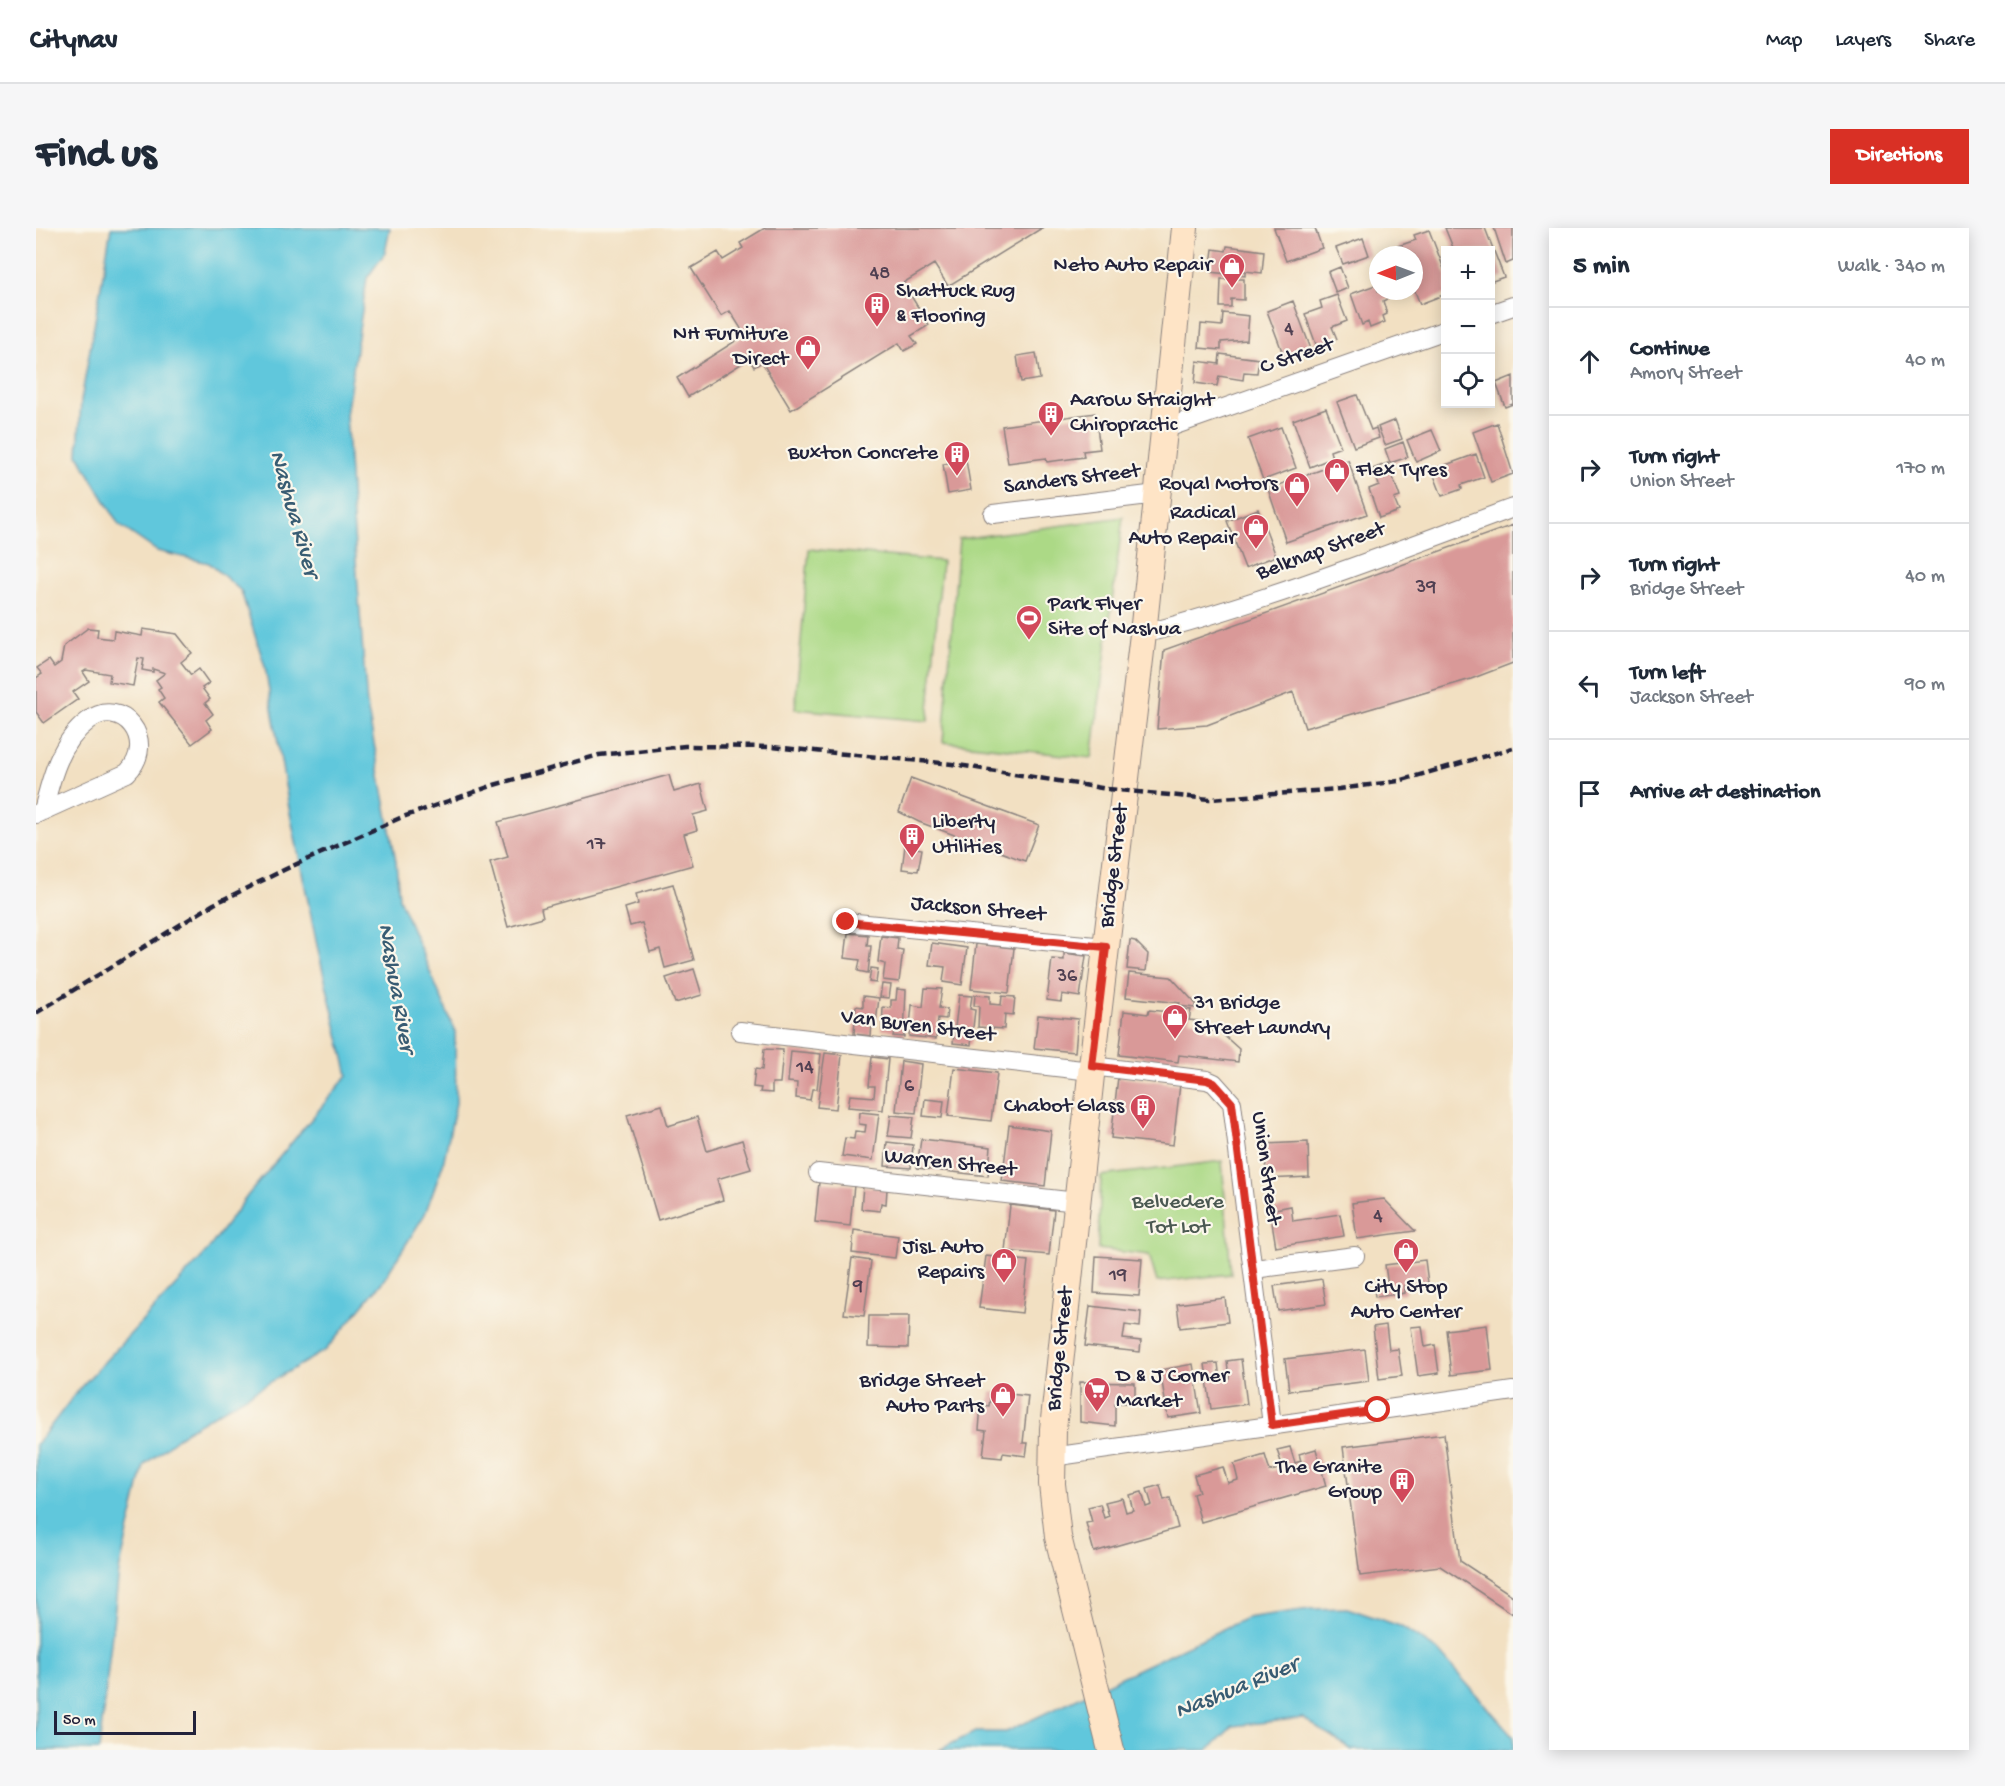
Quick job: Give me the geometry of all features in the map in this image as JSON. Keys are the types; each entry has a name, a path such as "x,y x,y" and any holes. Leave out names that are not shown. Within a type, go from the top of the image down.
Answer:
{"street":[{"name":"Bridge Street","path":"1111,1750 1058,1537 1052,1457 1060,1347 1143,634 1185,228"},
{"path":"1495,313 1513,306"},
{"name":"C Street","path":"1164,429 1441,332"},
{"name":"Sanders Street","path":"993,514 1157,494"},
{"name":"Belknap Street","path":"1143,634 1208,617 1305,584 1513,508"},
{"path":"108,714 127,720 134,727 141,747 134,766 127,773 39,812 52,775 79,729 98,715 108,714"},
{"name":"Jackson Street","path":"846,922 1106,947"},
{"name":"Van Buren Street","path":"740,1031 1091,1068"},
{"name":"Union Street","path":"1091,1068 1207,1080 1221,1089 1232,1103 1272,1425"},
{"name":"Warren Street","path":"818,1173 1077,1202"},
{"path":"1254,1269 1355,1256"},
{"path":"1052,1457 1513,1390"}],"green space":[{"name":"Park Flyer Site of Nashua","path":"1123,517 1092,758 943,742 959,539"},
{"path":"809,549 942,561 928,721 795,709"},
{"name":"Belvedere Tot Lot","path":"1222,1161 1231,1274 1157,1282 1149,1255 1098,1249 1101,1176"}],"water":[{"name":"Nashua River","path":"111,228 390,228 385,253 367,278 346,415 367,706 396,861 399,898 455,1031 456,1103 443,1164 425,1214 383,1281 326,1350 186,1431 144,1465 119,1571 99,1750 36,1750 36,1445 79,1389 204,1255 248,1195 348,1075 319,955 289,808 265,667 241,591 209,563 157,551 119,525 78,455 81,401"},
{"name":"Nashua River","path":"1347,1608 1400,1626 1437,1650 1513,1736 1513,1750 1352,1750 1303,1718 1233,1726 1208,1750 939,1750 975,1732 1006,1732 1246,1618 1310,1609"}],"building":[{"path":"765,228 1042,228 948,286 934,264 903,283 929,325 911,336 917,344 904,351 899,343 791,410 762,362 754,367 749,359 688,397 677,378 745,335 730,311 721,316 691,268 718,252 723,260 743,248 740,243"},
{"path":"1274,228 1315,228 1322,248 1286,261"},
{"path":"1445,228 1485,228 1492,246 1452,246"},
{"path":"1494,228 1513,228 1513,261 1506,264"},
{"path":"1429,230 1441,261 1441,296 1420,304 1418,300 1423,300 1423,246 1398,246 1416,240 1414,235"},
{"path":"1363,238 1369,255 1343,264 1336,248"},
{"path":"1227,246 1264,251 1262,273 1245,271 1245,276 1210,272 1213,249 1226,251"},
{"path":"1495,254 1504,277 1495,280"},
{"path":"1340,267 1348,288 1336,293 1328,272"},
{"name":"Neto Auto Repair","path":"1221,279 1244,279 1244,300 1231,299 1231,307 1220,307"},
{"path":"1369,287 1369,300 1385,300 1383,301 1387,314 1383,316 1385,322 1370,328 1368,322 1362,325 1351,294"},
{"path":"1337,295 1347,321 1332,327 1337,339 1317,347 1305,314 1322,308 1320,301"},
{"path":"1293,301 1311,349 1285,359 1267,311"},
{"path":"1223,313 1249,316 1247,340 1221,342 1221,350 1199,348 1201,324 1222,326"},
{"path":"1036,353 1040,379 1021,382 1017,356"},
{"path":"1220,354 1259,359 1257,373 1244,372 1243,380 1219,376 1217,386 1195,383 1197,361 1219,364"},
{"path":"1513,376 1513,404 1505,407 1496,383"},
{"path":"1357,395 1371,430 1376,428 1379,438 1354,447 1337,402"},
{"path":"1326,408 1341,447 1330,451 1332,458 1310,467 1293,420"},
{"name":"Aarow Straight Chiropractic","path":"1095,413 1100,449 1083,451 1084,457 1047,462 1046,458 1008,463 1002,426"},
{"path":"1395,420 1402,439 1385,445 1378,427"},
{"path":"1497,423 1513,474 1491,482 1473,432"},
{"path":"1281,427 1296,468 1263,480 1248,439"},
{"path":"1432,430 1441,451 1416,462 1407,440"},
{"path":"1403,442 1408,457 1390,463 1385,449"},
{"path":"1476,454 1484,477 1461,485 1462,489 1442,496 1432,470"},
{"name":"Buxton Concrete","path":"966,460 971,490 948,494 943,464"},
{"path":"1348,460 1367,514 1286,542 1268,489"},
{"path":"1388,463 1400,497 1394,499 1399,511 1379,518 1369,489 1379,485 1373,469"},
{"path":"1258,509 1276,556 1245,568 1227,521"},
{"path":"1513,525 1513,663 1471,679 1305,728 1293,692 1207,725 1157,729 1164,650"},
{"path":"88,628 98,629 97,637 113,639 114,631 142,636 143,629 177,634 192,653 181,662 191,675 199,669 209,683 202,688 210,699 205,703 213,714 206,720 212,729 192,744 159,702 164,698 158,689 161,687 156,680 165,673 153,669 153,672 142,670 144,659 138,658 133,686 109,682 110,674 86,670 83,672 89,681 73,692 78,699 44,723 36,712 36,678 42,674 37,668 49,660 54,667 61,662 64,646"},
{"path":"669,775 674,792 701,784 708,811 693,815 697,830 684,834 693,865 541,908 543,917 508,927 490,862 508,857 498,822"},
{"path":"911,778 1039,825 1025,861 919,822 899,812"},
{"name":"Liberty Utilities","path":"905,846 922,849 918,871 902,869"},
{"path":"673,884 694,960 665,968 660,949 650,952 642,923 630,926 625,908 638,904 636,894"},
{"path":"848,933 868,935 867,946 871,946 868,973 858,971 860,960 845,958"},
{"path":"881,936 898,938 897,949 903,950 899,982 883,980 885,964 878,962"},
{"path":"1130,940 1135,941 1148,954 1146,971 1127,969"},
{"path":"932,943 967,948 962,985 943,982 945,967 929,965"},
{"path":"976,944 1014,948 1009,993 971,989"},
{"path":"1064,953 1086,956 1080,997 1062,994 1061,1002 1047,1000 1052,959 1064,960"},
{"path":"871,968 878,969 876,983 869,982"},
{"path":"694,969 702,995 675,1003 666,978"},
{"path":"1129,973 1171,977 1195,1003 1195,1008 1179,1006 1180,1003 1126,997"},
{"path":"882,984 891,985 889,998 880,997"},
{"path":"925,988 942,989 939,1008 947,1009 946,1019 938,1018 936,1039 909,1036 912,1005 923,1007"},
{"path":"897,989 906,990 904,1037 893,1036 894,1031 882,1030 883,1007 891,1008 891,1000 896,1000"},
{"path":"959,995 972,996 970,1009 975,1010 971,1045 953,1043"},
{"path":"975,995 990,996 990,1004 1001,1005 1002,996 1015,997 1013,1015 1005,1014 1004,1029 978,1027 979,1006 974,1006"},
{"path":"863,996 879,998 876,1023 872,1023 871,1036 854,1034 856,1006 863,1007"},
{"name":"31 Bridge Street Laundry","path":"1170,1008 1191,1010 1189,1020 1207,1022 1206,1030 1220,1032 1239,1049 1238,1062 1179,1055 1178,1062 1119,1055 1124,1011 1148,1014 1149,1010 1170,1012"},
{"path":"1038,1015 1078,1019 1075,1052 1034,1048"},
{"path":"764,1049 783,1050 780,1083 772,1083 772,1093 760,1092 761,1088 753,1087 755,1069 762,1070"},
{"path":"791,1051 821,1054 817,1089 812,1089 810,1100 796,1098 797,1083 788,1082"},
{"path":"825,1053 842,1055 836,1109 817,1107"},
{"path":"872,1057 888,1059 883,1110 848,1107 850,1095 874,1097 875,1086 869,1086"},
{"path":"901,1061 921,1064 916,1113 896,1111"},
{"path":"954,1068 997,1073 991,1121 948,1116"},
{"path":"1118,1077 1180,1084 1173,1145 1111,1138"},
{"path":"925,1099 944,1101 942,1118 923,1116"},
{"path":"662,1105 668,1126 697,1117 707,1151 742,1140 751,1169 717,1179 723,1200 658,1220 627,1115"},
{"path":"860,1112 879,1114 873,1160 842,1156 845,1138 854,1139 855,1131 865,1132 866,1125 859,1124"},
{"path":"891,1115 914,1117 911,1138 888,1136"},
{"path":"1009,1125 1051,1131 1045,1186 1002,1181"},
{"path":"921,1139 991,1147 988,1176 917,1168"},
{"path":"887,1142 913,1145 911,1168 885,1166"},
{"path":"1308,1142 1309,1177 1266,1179 1265,1144"},
{"path":"819,1182 854,1185 850,1226 815,1222"},
{"path":"863,1186 887,1189 886,1204 881,1203 880,1211 861,1209"},
{"path":"1384,1199 1415,1231 1357,1239 1352,1203"},
{"path":"1010,1205 1054,1210 1049,1255 1005,1251"},
{"path":"1291,1206 1293,1221 1340,1214 1344,1236 1276,1247 1270,1210"},
{"path":"854,1230 898,1236 895,1258 852,1253"},
{"name":"JisL Auto Repairs","path":"986,1256 1028,1261 1022,1313 979,1308"},
{"path":"1096,1256 1142,1259 1139,1296 1094,1293"},
{"path":"852,1258 871,1261 864,1316 844,1314"},
{"name":"City Stop Auto Center","path":"1425,1260 1428,1283 1405,1286 1405,1293 1375,1297 1374,1288 1388,1286 1385,1265"},
{"path":"1322,1279 1326,1304 1278,1311 1274,1286"},
{"path":"1225,1298 1228,1322 1180,1328 1177,1304"},
{"path":"1090,1306 1141,1312 1140,1327 1125,1325 1123,1339 1141,1341 1140,1352 1085,1346"},
{"path":"869,1316 909,1316 908,1348 868,1347"},
{"path":"1386,1325 1389,1350 1398,1349 1402,1376 1379,1379 1373,1327"},
{"path":"1487,1325 1492,1370 1451,1375 1446,1330"},
{"path":"1422,1326 1425,1347 1435,1345 1439,1373 1418,1376 1411,1327"},
{"path":"1365,1349 1369,1381 1289,1391 1285,1359"},
{"path":"1241,1359 1247,1404 1211,1409 1205,1364 1218,1363 1220,1380 1229,1378 1227,1361"},
{"path":"1193,1364 1201,1413 1168,1418 1160,1370"},
{"name":"D & J Corner Market","path":"1080,1382 1135,1383 1135,1403 1115,1403 1115,1426 1080,1422"},
{"name":"Bridge Street Auto Parts","path":"991,1392 1028,1396 1023,1443 1028,1443 1026,1456 1003,1453 1002,1458 983,1456 986,1431 979,1430 981,1405 989,1406"},
{"name":"The Granite Group","path":"1444,1434 1460,1561 1513,1596 1513,1614 1440,1566 1360,1576 1343,1447"},
{"path":"1290,1447 1295,1463 1301,1461 1299,1454 1316,1449 1326,1486 1201,1522 1193,1494 1199,1492 1194,1475 1223,1467 1228,1483 1238,1480 1234,1464 1265,1455 1270,1471 1283,1468 1277,1450"},
{"path":"1160,1485 1164,1500 1170,1498 1178,1528 1094,1552 1086,1523 1092,1522 1088,1507 1100,1504 1104,1518 1109,1516 1105,1502 1122,1498 1126,1512 1133,1510 1129,1495 1142,1492 1146,1507 1152,1505 1147,1489"}],"railway":[{"path":"36,1013 214,904 288,868 400,818 494,785 599,755 685,746 772,747 952,764 1108,789 1210,799 1339,789 1399,781 1513,748"}],"place":[{"name":"Neto Auto Repair","path":"1232,289"},
{"name":"Shattuck Rug & Flooring","path":"877,328"},
{"name":"NH Furniture Direct","path":"808,371"},
{"name":"Aarow Straight Chiropractic","path":"1051,437"},
{"name":"Buxton Concrete","path":"957,477"},
{"name":"Flex Tyres","path":"1337,494"},
{"name":"Royal Motors","path":"1297,508"},
{"name":"Radical Auto Repair","path":"1256,550"},
{"name":"Park Flyer Site of Nashua","path":"1029,641"},
{"name":"Liberty Utilities","path":"912,859"},
{"name":"31 Bridge Street Laundry","path":"1175,1040"},
{"name":"Chabot Glass","path":"1143,1130"},
{"name":"City Stop Auto Center","path":"1406,1274"},
{"name":"JisL Auto Repairs","path":"1004,1284"},
{"name":"D & J Corner Market","path":"1097,1413"},
{"name":"Bridge Street Auto Parts","path":"1003,1418"},
{"name":"The Granite Group","path":"1402,1504"}],"route":[{"path":"846,922 1106,947 1092,1066 1196,1077 1214,1083 1232,1103 1272,1425 1378,1410"}]}
